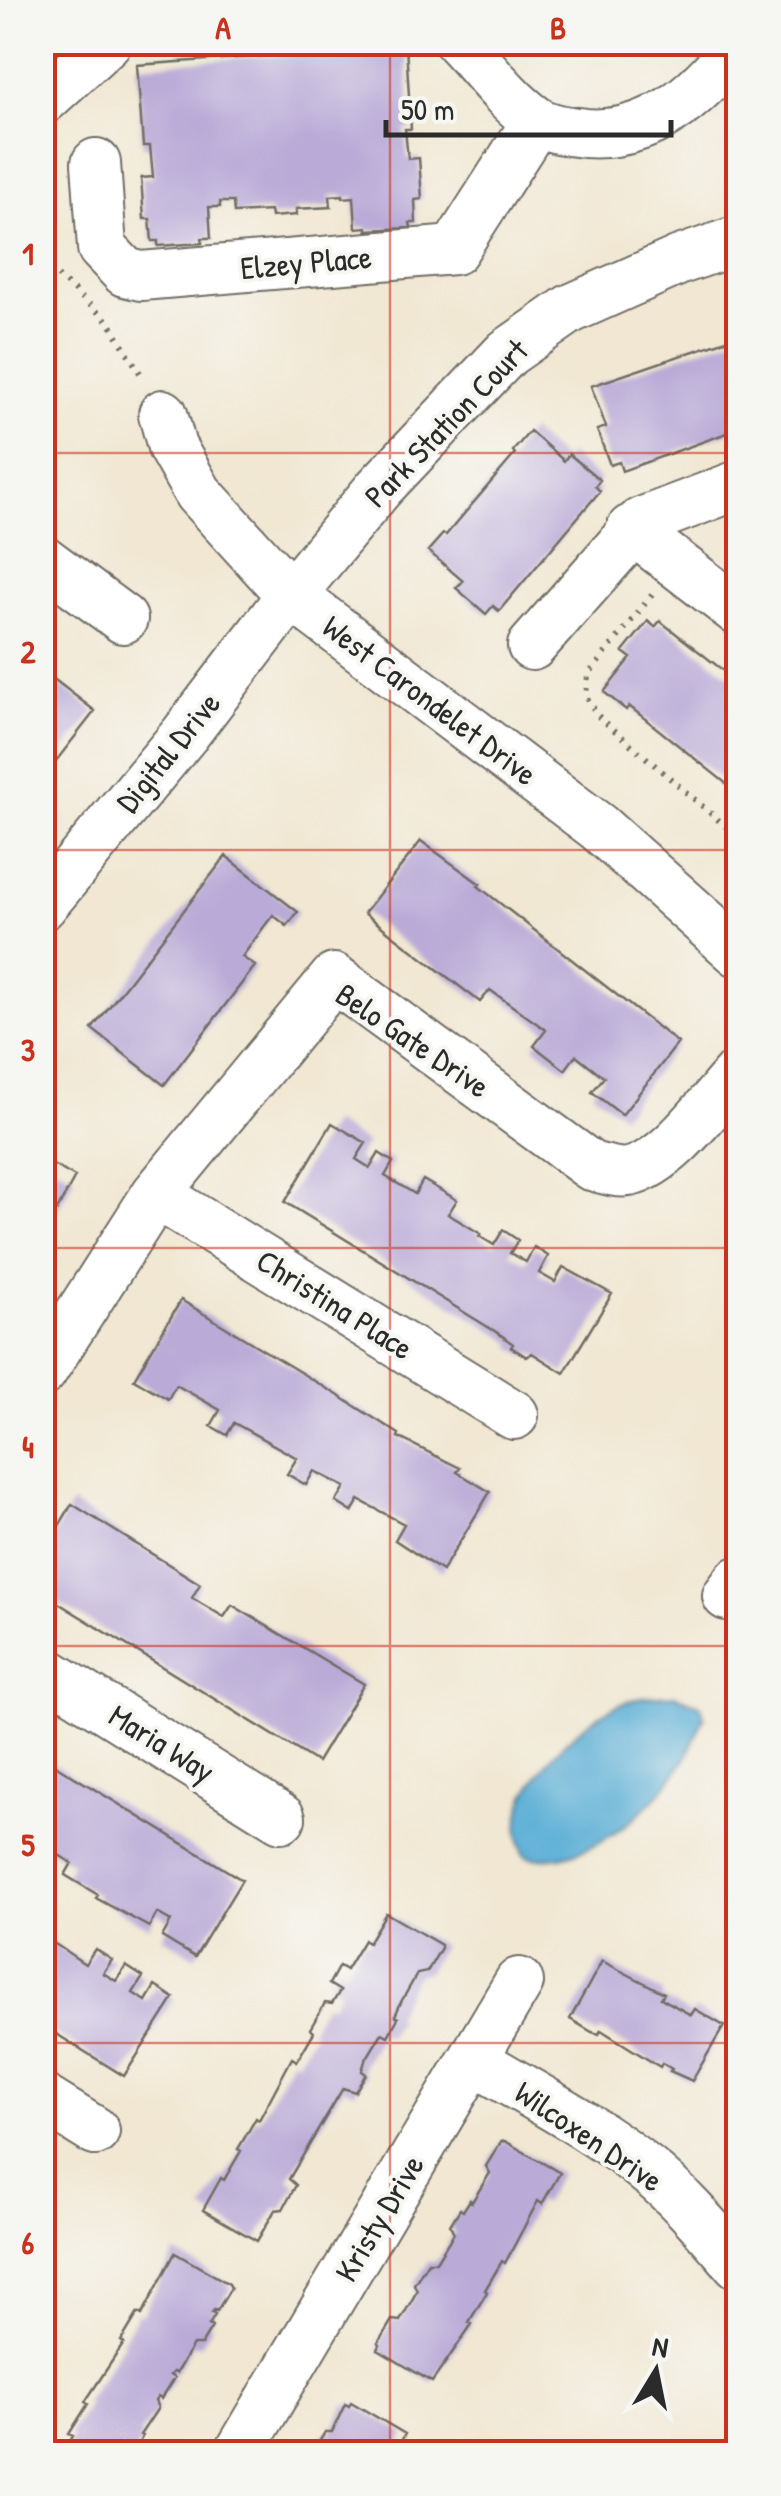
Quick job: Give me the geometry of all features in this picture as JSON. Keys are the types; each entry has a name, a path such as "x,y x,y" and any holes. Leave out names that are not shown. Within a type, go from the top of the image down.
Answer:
{"street":[{"path":"42,101 107,42"},
{"path":"458,42 536,122 570,131 608,134 642,127 673,111 710,79 737,45"},
{"name":"Elzey Place","path":"96,164 102,248 125,272 140,276 454,250 536,122"},
{"name":"Park Station Court","path":"291,595 380,488 507,353 570,309 680,260 738,240"},
{"name":"West Carondelet Drive","path":"163,414 172,447 198,493 291,595 598,827 738,952"},
{"path":"532,646 631,529 652,516 738,485"},
{"path":"631,529 738,611"},
{"path":"42,558 123,618"},
{"name":"Digital Drive","path":"42,906 184,734 291,595"},
{"name":"Belo Gate Drive","path":"42,1372 156,1194 334,978 591,1166 626,1173 649,1164 738,1074"},
{"name":"Christina Place","path":"156,1194 514,1415"},
{"name":"Maria Way","path":"42,1669 281,1818"},
{"name":"Kristy Drive","path":"238,2454 519,1982"},
{"name":"Wilcoxen Drive","path":"474,2060 619,2148 649,2171 686,2205 738,2264"},
{"path":"42,2098 95,2130"}],"path":[{"path":"42,262 118,333 163,414"},
{"path":"677,564 588,676 586,696 598,716 738,837"}],"water":[{"path":"676,1695 700,1705 704,1717 684,1762 651,1802 614,1834 592,1846 548,1858 526,1856 519,1836 520,1815 539,1773 555,1754 572,1736 615,1707 640,1698"}],"building":[{"path":"42,42 56,42 49,50 52,53 42,61"},
{"path":"406,46 411,129 405,129 408,159 419,158 422,199 415,200 416,223 410,223 411,228 356,228 354,197 343,195 330,196 331,207 296,209 296,215 271,217 270,211 234,213 233,202 220,202 220,207 209,207 211,238 202,238 202,243 158,246 158,241 152,241 150,219 144,219 141,178 153,177 150,146 143,146 137,65"},
{"path":"738,336 738,429 622,471 619,462 610,465 597,430 606,427 591,386"},
{"path":"530,431 564,461 569,454 600,480 595,486 600,491 499,611 493,606 486,614 456,588 463,581 428,551 515,454 513,451"},
{"path":"648,621 655,627 660,621 738,682 738,793 629,706 626,710 604,692 631,658 623,652"},
{"path":"42,670 95,711 56,761 48,754 42,761"},
{"path":"421,841 678,1043 622,1115 592,1092 604,1077 576,1055 565,1070 534,1046 546,1030 490,990 480,1002 364,913"},
{"path":"226,856 298,912 287,926 273,915 242,957 255,966 164,1085 92,1029"},
{"path":"332,1123 366,1143 356,1159 370,1168 379,1153 393,1162 385,1176 415,1194 423,1180 457,1200 448,1214 479,1236 494,1245 503,1230 518,1240 510,1253 526,1262 534,1247 548,1256 539,1273 555,1282 563,1267 612,1294 564,1373 532,1353 527,1357 501,1335 285,1202"},
{"path":"42,1159 75,1177 57,1210 42,1202"},
{"path":"181,1300 336,1394 399,1434 398,1437 460,1468 457,1472 490,1492 442,1571 395,1540 404,1524 359,1500 352,1512 336,1502 345,1487 314,1471 306,1485 287,1474 297,1458 234,1423 227,1435 211,1426 220,1410 176,1385 168,1399 134,1379"},
{"path":"72,1504 200,1584 192,1598 224,1617 232,1605 364,1684 317,1762 42,1593 42,1554"},
{"path":"42,1757 242,1880 195,1957 162,1937 171,1921 157,1913 149,1927 96,1898 98,1895 65,1875 72,1863 42,1845"},
{"path":"386,1913 441,1948 427,1972 417,1974 388,2036 382,2033 365,2061 362,2071 366,2074 355,2092 343,2088 289,2179 296,2185 283,2209 275,2210 257,2241 203,2210 292,2058 297,2061 325,2003 332,2004 340,1991 329,1984 339,1966 346,1970"},
{"path":"42,1918 51,1924 43,1936 85,1964 95,1949 112,1960 103,1973 116,1981 126,1966 143,1977 133,1993 146,2001 155,1986 174,1998 124,2076 42,2025"},
{"path":"602,1961 664,1993 661,1998 691,2015 695,2009 724,2026 692,2081 662,2063 660,2067 601,2030 599,2034 592,2032 570,2019"},
{"path":"505,2141 560,2173 542,2204 538,2201 505,2263 502,2261 485,2290 469,2322 472,2324 432,2382 378,2350 378,2343 392,2320 400,2321 417,2291 414,2284 428,2262 436,2262 454,2233 450,2225 460,2209 463,2211 472,2202 490,2173 486,2166"},
{"path":"175,2253 231,2288 212,2313 212,2327 201,2345 193,2345 176,2373 170,2375 174,2378 161,2399 155,2401 158,2408 140,2435 135,2454 63,2454 73,2436 69,2434 88,2404 85,2402 124,2343 121,2341 138,2313 142,2315"},
{"path":"351,2402 405,2434 394,2454 312,2454 325,2432 332,2432 345,2404 349,2406"}]}
